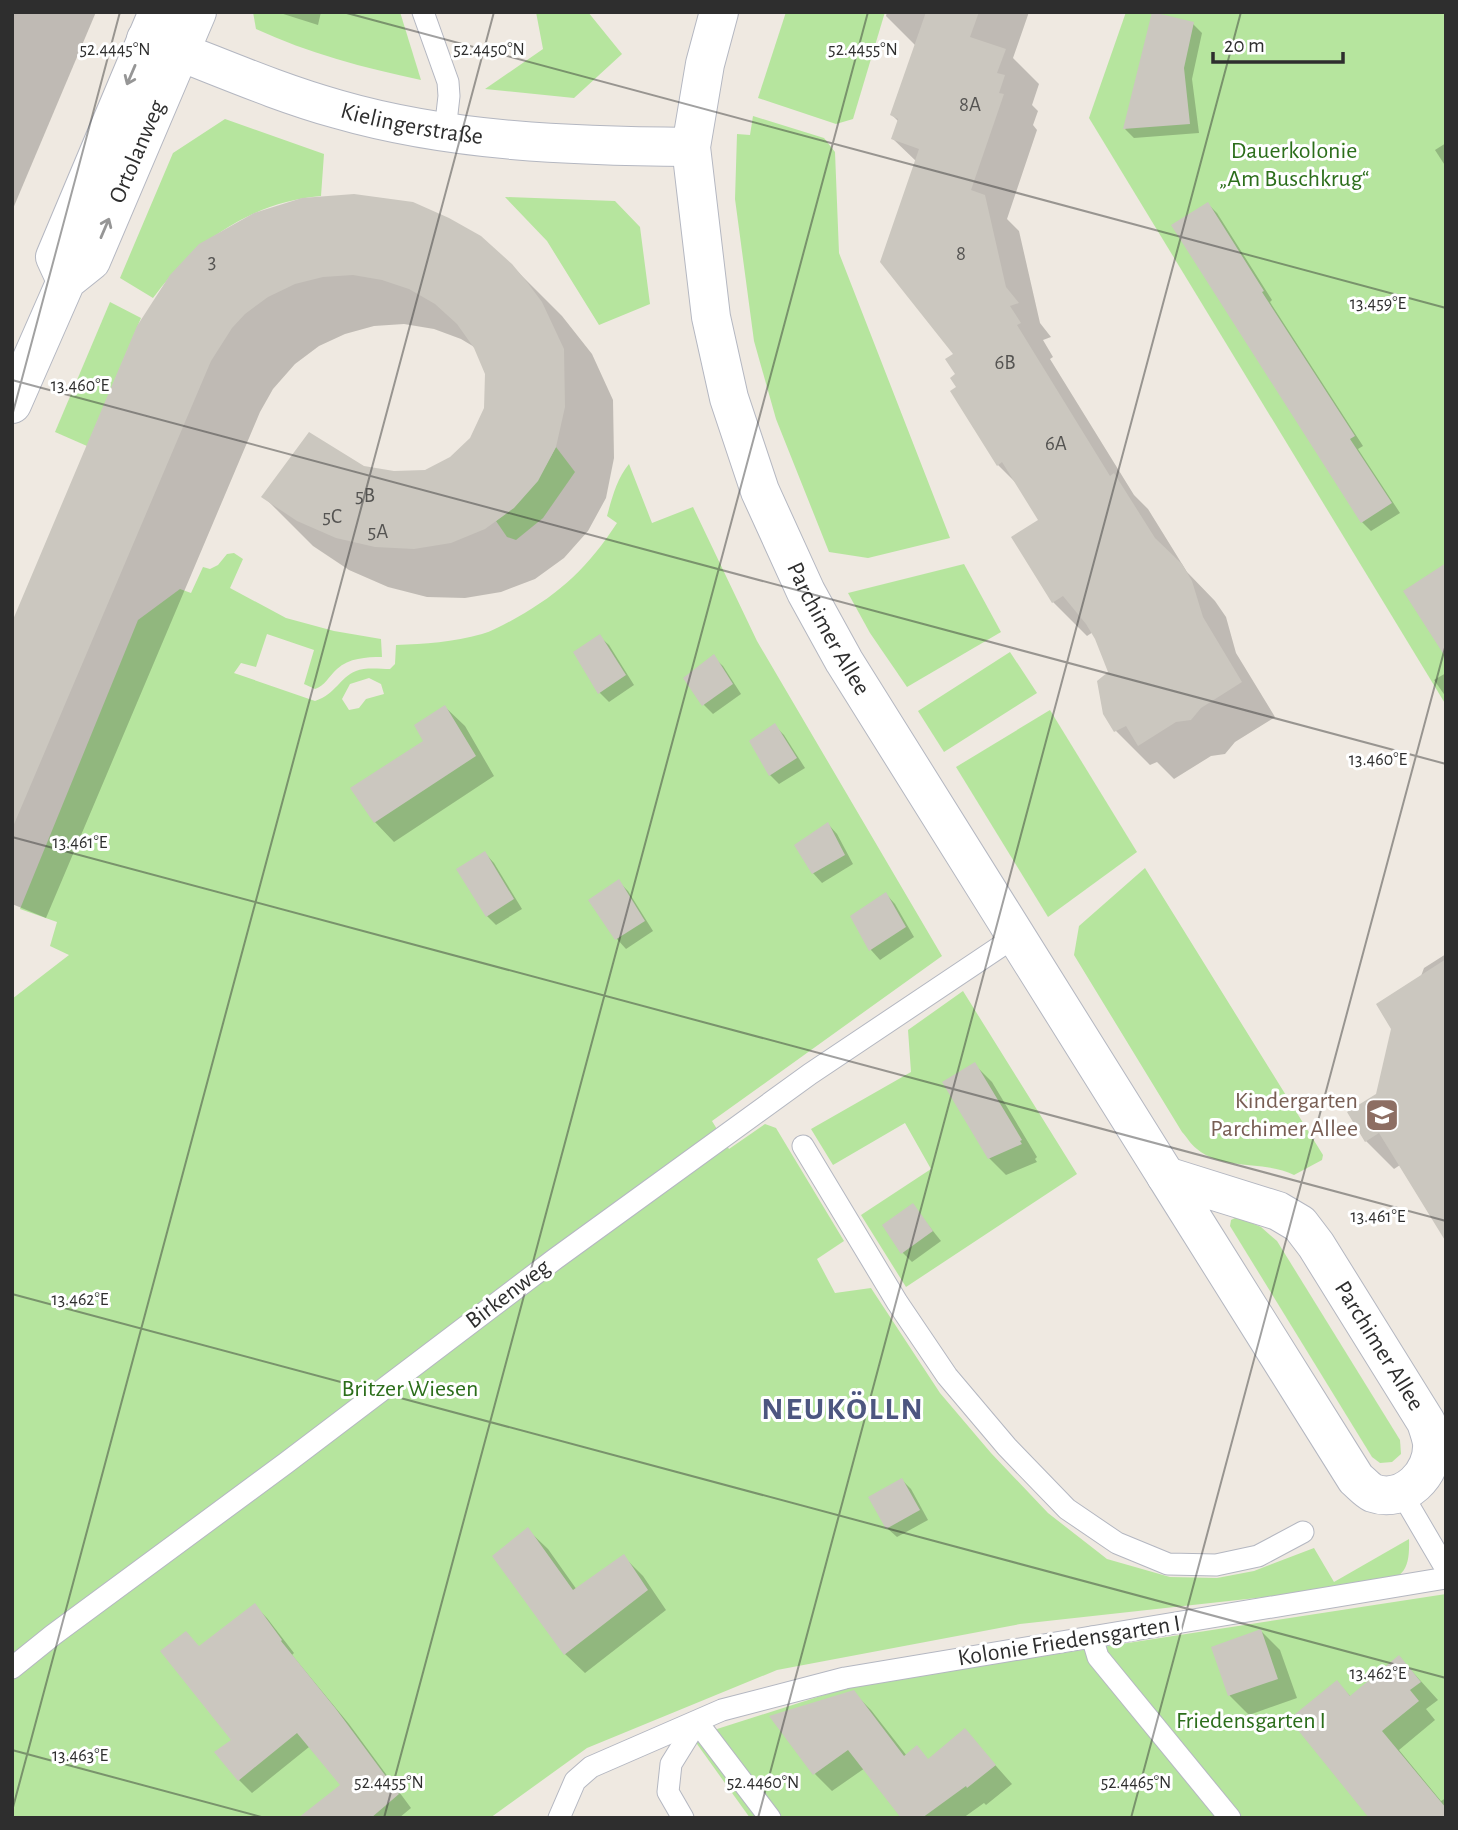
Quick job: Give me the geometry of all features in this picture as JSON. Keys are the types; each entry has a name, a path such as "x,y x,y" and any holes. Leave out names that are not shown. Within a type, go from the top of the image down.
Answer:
{"street":[{"name":"Ortolanweg","path":"12,404 66,281 91,261 161,34 197,12"},
{"name":"Parchimer Allee","path":"719,12 705,65 691,148 711,317 729,398 760,491 806,592 844,661 1166,1176 1356,1479 1371,1492 1388,1496 1402,1494 1420,1480 1430,1462 1432,1443 1426,1422 1316,1245 1300,1224 1278,1211 1166,1176"},
{"name":"Kielingerstraße","path":"161,34 338,110 445,131 576,146 691,148"}],"lane":[{"path":"423,12 448,82 445,131"},
{"name":"Birkenweg","path":"12,1668 566,1251 810,1074 1016,936"},
{"path":"803,1146 897,1302 947,1376 1007,1447 1067,1509 1117,1543 1168,1564 1216,1565 1258,1556 1303,1532"},
{"path":"1402,1494 1446,1569"},
{"name":"Kolonie Friedensgarten I","path":"559,1818 575,1781 591,1767 722,1710 845,1678 1446,1578"},
{"path":"1092,1637 1098,1657 1230,1818"},
{"path":"683,1818 668,1792 671,1764 697,1722 770,1818"}],"green space":[{"path":"253,12 400,12 421,80 337,59 276,38 256,29"},
{"path":"536,12 588,12 622,54 574,98 485,89 543,49"},
{"path":"786,12 885,12 853,119 836,124 758,98"},
{"name":"Dauerkolonie „Am Buschkrug“","path":"1126,12 1446,12 1446,705 1089,118"},
{"path":"753,116 824,138 835,152 839,253 950,538 868,558 829,552 776,419 754,341 735,199 737,134 750,135"},
{"path":"225,119 324,154 321,196 271,207 226,229 186,260 153,298 120,278 173,153"},
{"path":"505,197 615,201 640,227 650,304 599,325 547,241"},
{"path":"110,302 141,318 87,446 55,432"},
{"path":"556,447 575,472 543,518 516,540 507,537 496,521 530,488"},
{"name":"Britzer Wiesen","path":"629,464 652,523 693,507 757,641 942,956 712,1121 729,1149 765,1124 776,1128 844,1241 817,1259 835,1293 871,1288 940,1393 991,1453 1048,1513 1107,1559 1170,1577 1217,1578 1254,1571 1314,1548 1334,1582 1409,1539 1406,1566 1392,1580 1373,1585 1020,1624 777,1670 587,1748 490,1818 12,1818 12,999 69,955 50,946 57,922 20,909 138,620 180,589 191,593 203,567 210,569 218,565 227,554 234,553 243,559 230,588 286,618 334,631 381,639 382,657 347,662 322,686 315,689 304,684 314,650 267,634 256,667 241,663 234,673 315,701 356,671 390,669 395,664 396,645 439,642 482,634 508,623 561,588 584,566 617,523 607,516 615,489","holes":["369,678 381,684 384,694 366,699 359,708 349,710 342,699 350,684"]},
{"path":"964,564 1001,632 907,687 870,633 848,593"},
{"path":"1010,652 1037,693 944,752 918,711"},
{"path":"1050,710 1137,852 1048,917 956,767"},
{"path":"1145,868 1323,1155 1322,1160 1294,1175 1283,1170 1219,1160 1207,1156 1195,1147 1182,1132 1074,955 1079,926"},
{"path":"963,991 1077,1174 906,1287 861,1215 931,1169 905,1123 833,1165 811,1129 911,1072 908,1030"},
{"path":"1237,1217 1261,1227 1277,1241 1400,1440 1401,1454 1392,1462 1380,1463 1372,1457 1230,1226 1231,1220"},
{"name":"Friedensgarten I","path":"1446,1594 1446,1818 750,1818 692,1737 855,1685"}],"building":[{"path":"926,12 979,12 970,37 1006,49 997,73 1005,75 999,93 1004,94 971,190 985,195 1006,287 1019,303 1010,306 1021,323 1017,325 1110,476 1114,473 1155,538 1182,564 1192,581 1203,617 1242,682 1201,708 1191,720 1176,722 1138,746 1126,726 1114,732 1103,714 1097,681 1108,672 1086,624 1063,596 1052,603 1011,537 1038,520 1002,462 997,466 950,391 956,387 950,378 955,374 945,359 953,354 880,262 919,149 891,139 898,119 890,115"},
{"path":"1152,12 1194,22 1184,68 1190,124 1123,129"},
{"path":"354,194 413,202 481,236 512,264 542,302 564,349 565,407 556,447 538,481 514,508 485,529 451,543 414,549 375,547 336,538 297,521 261,497 309,432 364,466 394,471 425,470 450,457 470,438 484,408 485,374 474,348 457,324 435,304 409,289 382,280 353,275 323,277 295,284 268,297 245,314 232,328 211,361 12,829 12,622 137,326 170,275 199,244 254,213 302,198"},
{"path":"1208,202 1264,291 1262,292 1355,436 1350,439 1392,503 1361,523 1171,225"},
{"path":"1446,563 1446,658 1403,591"},
{"path":"600,634 626,675 598,694 573,652"},
{"path":"714,654 733,684 702,706 683,678"},
{"path":"445,705 476,756 374,823 350,788 423,741 414,725"},
{"path":"775,723 797,758 769,776 749,741"},
{"path":"828,822 845,855 812,874 794,845"},
{"path":"485,851 514,899 486,917 456,869"},
{"path":"619,879 645,921 615,940 588,900"},
{"path":"886,892 906,927 869,951 850,916"},
{"path":"1446,959 1446,1242 1379,1133 1365,1142 1347,1112 1376,1094 1391,1029 1376,1004"},
{"path":"975,1062 1022,1140 1022,1144 988,1159 942,1082"},
{"path":"913,1203 933,1231 901,1254 882,1225"},
{"path":"902,1478 920,1510 886,1529 868,1497"},
{"path":"528,1527 573,1590 624,1554 648,1590 564,1655 492,1556"},
{"path":"255,1603 281,1641 399,1794 371,1818 298,1818 340,1785 297,1733 238,1781 214,1752 231,1740 160,1651 186,1631 199,1646"},
{"path":"1261,1629 1278,1679 1228,1696 1211,1647"},
{"path":"1399,1655 1421,1682 1410,1690 1419,1701 1382,1731 1446,1808 1446,1818 1369,1818 1289,1719 1337,1680 1350,1696"},
{"path":"854,1690 904,1756 917,1745 928,1759 965,1728 996,1765 922,1818 901,1818 848,1750 813,1775 769,1716"}],"place":[{"name":"Kindergarten Parchimer Allee","path":"1382,1115"}],"district":[{"name":"NEUKÖLLN","path":"843,1409"}]}
